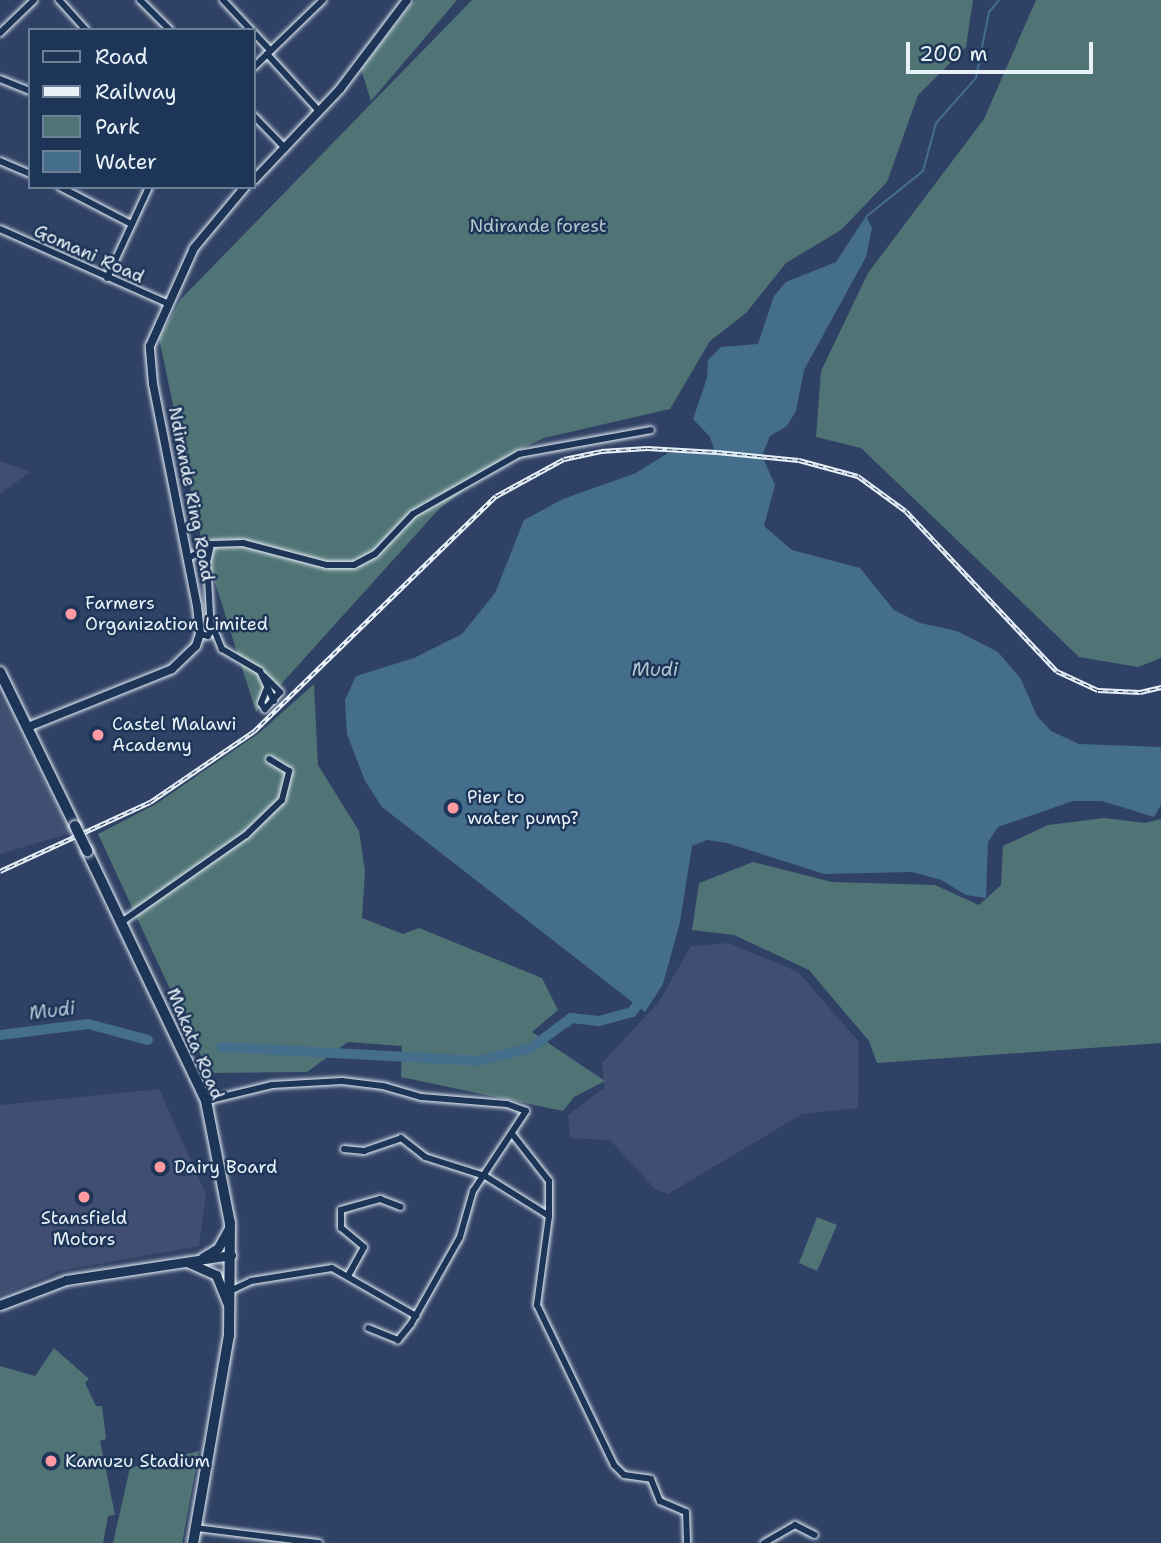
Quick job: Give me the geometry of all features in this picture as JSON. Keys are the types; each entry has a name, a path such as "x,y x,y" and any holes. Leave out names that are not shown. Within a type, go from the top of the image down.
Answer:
{"main road":[{"name":"Makata Road","path":"0,672 122,921 206,1101 230,1223 232,1290 193,1543"},
{"path":"198,1259 224,1241 230,1223"},
{"path":"0,1305 66,1280 231,1255"},
{"path":"179,1264 197,1264 216,1275 230,1314"}],"street":[{"path":"0,33 34,0"},
{"path":"59,0 84,28"},
{"path":"141,0 168,28"},
{"path":"223,0 249,28"},
{"path":"256,178 319,111 407,0"},
{"path":"256,65 320,1"},
{"path":"256,36 319,111"},
{"path":"0,79 28,90"},
{"path":"256,119 285,148"},
{"path":"0,161 28,173"},
{"path":"64,189 131,224"},
{"path":"107,278 148,189"},
{"name":"Ndirande Ring Road","path":"200,634 149,360 152,340 167,303 204,231 244,189"},
{"name":"Gomani Road","path":"0,229 167,303"},
{"path":"187,559 208,547 243,543 327,565 355,565 375,554 413,514 519,454 651,430"},
{"path":"28,727 172,669 193,653 200,634 208,636 211,626 208,547"},
{"path":"211,626 222,649 279,689 274,701 267,708 262,707 267,688"},
{"path":"264,676 274,701"},
{"path":"122,921 246,835 282,800 289,771 269,760"},
{"path":"206,1101 272,1085 366,1083 421,1097 507,1104 526,1111 513,1135 468,1198 460,1237 416,1316 398,1340 368,1328"},
{"path":"513,1135 549,1181 549,1216 537,1305 614,1465 624,1475 650,1479 660,1501 686,1512 687,1543"},
{"path":"344,1149 364,1151 401,1139 425,1157 485,1177 549,1216"},
{"path":"348,1276 364,1247 341,1228 341,1210 380,1199 401,1207"},
{"path":"232,1290 251,1281 295,1277 315,1269 332,1268 416,1316"},
{"path":"764,1543 795,1525 815,1535"},
{"path":"196,1528 319,1543"}],"shaded area":[{"path":"0,461 30,472 0,494"},
{"path":"0,696 71,833 0,854"},
{"path":"729,943 798,972 859,1042 858,1108 802,1114 668,1194 655,1189 610,1140 570,1138 568,1115 604,1088 602,1063 658,1003 691,946"},
{"path":"159,1089 206,1194 199,1246 59,1271 0,1296 0,1105"}],"green space":[{"path":"415,0 457,0 371,101 361,69"},
{"name":"Ndirande forest","path":"472,0 973,0 966,47 918,95 887,182 841,230 786,263 746,313 710,341 670,409 544,438 514,452 439,509 256,712 201,538 159,338 181,299"},
{"path":"1036,0 1161,0 1161,658 1138,667 1079,657 861,448 816,437 821,371 868,273 984,119"},
{"path":"314,684 318,765 359,831 365,871 362,918 403,934 419,928 542,978 558,1010 532,1032 605,1081 574,1097 563,1111 401,1077 402,1046 348,1042 307,1072 209,1073 98,834 156,804 259,733"},
{"path":"1104,818 1145,823 1161,819 1161,1043 877,1063 869,1041 809,970 734,935 692,930 699,883 753,862 832,882 935,885 979,905 1001,885 1003,846 1048,825"},
{"path":"817,1217 837,1225 817,1271 799,1263"},
{"name":"Kamuzu Stadium","path":"54,1348 89,1379 85,1383 96,1406 102,1406 106,1439 100,1441 115,1515 108,1516 103,1543 0,1543 0,1366 35,1376"},
{"path":"199,1451 182,1543 113,1543 130,1468"}],"water":[{"name":"Mudi","path":"866,216 872,228 866,257 804,370 796,411 787,426 770,436 762,456 775,485 764,526 792,550 860,568 894,610 920,623 957,631 998,652 1021,679 1037,716 1051,731 1079,744 1161,747 1161,805 1154,817 1102,801 1073,801 998,827 988,842 986,898 966,895 941,880 912,872 824,874 727,843 707,840 692,846 680,922 663,984 645,1012 382,807 365,781 347,734 345,700 356,676 414,658 462,634 495,593 524,520 563,499 636,473 668,453 715,452 710,437 693,419 707,378 708,360 721,347 758,344 774,296 786,282 836,262"}],"waterway":[{"path":"867,216 923,171 936,123 976,78 989,12 999,0"},
{"path":"566,1023 571,1018 599,1021 632,1012 644,996"},
{"name":"Mudi","path":"222,1047 478,1061 531,1048 571,1018"},
{"name":"Mudi","path":"0,1035 88,1024 148,1040"}],"railway":[{"path":"0,871 150,802 254,731 496,496 564,459 601,451 647,448 717,452 799,460 858,476 906,511 1057,671 1098,690 1140,692 1161,687"}],"place":[{"name":"Farmers Organization Limited","path":"71,614"},
{"name":"Castel Malawi Academy","path":"98,735"},
{"name":"Pier to water pump?","path":"453,808"},
{"name":"Dairy Board","path":"160,1167"},
{"name":"Stansfield Motors","path":"84,1197"},
{"name":"Kamuzu Stadium","path":"51,1461"}]}
